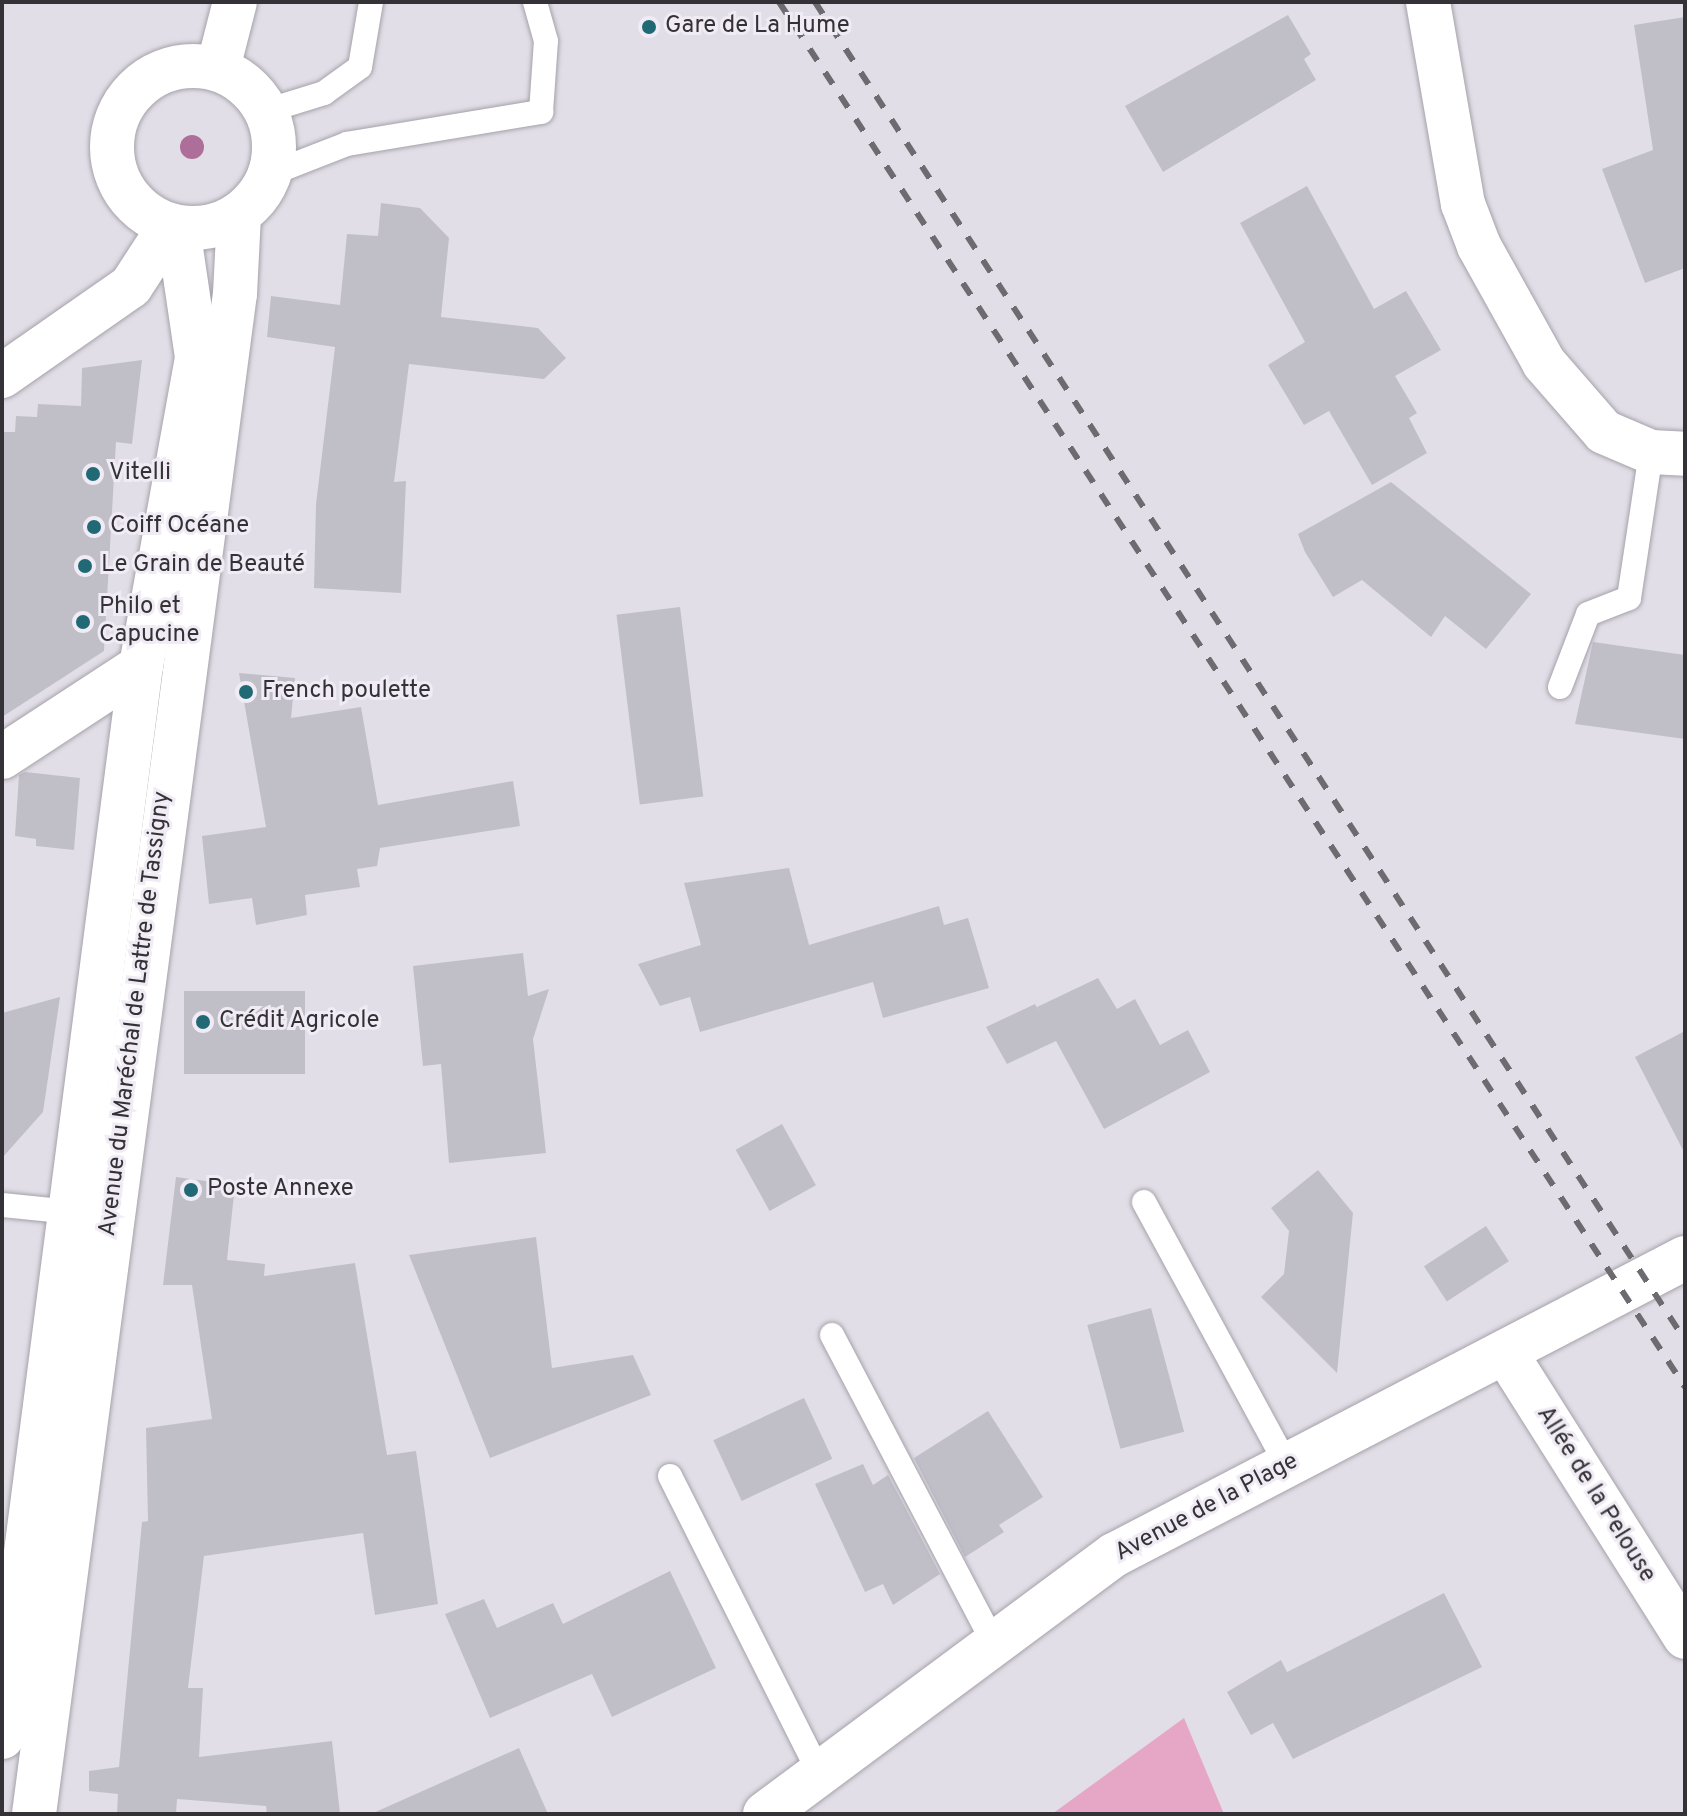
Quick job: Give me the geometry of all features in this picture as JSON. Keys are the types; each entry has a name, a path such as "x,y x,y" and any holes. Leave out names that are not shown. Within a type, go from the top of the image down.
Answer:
{"main road":[{"path":"218,68 235,2"},
{"path":"1428,2 1450,156 1479,246 1564,393 1604,432 1668,453"},
{"path":"182,66 218,68 245,84 266,111 274,153 270,174 239,215 220,225 174,227 135,203 114,168 111,140 118,113 150,77 182,66"},
{"name":"Avenue du Maréchal de Lattre de Tassigny","path":"34,1814 235,294 239,215"},
{"path":"2,376 131,286 174,227"},
{"name":"Avenue du Maréchal de Lattre de Tassigny","path":"2,1737 11,1600 71,1212 141,666 197,357 174,227"},
{"path":"2,757 141,666"},
{"name":"Avenue de la Plage","path":"765,1814 1114,1555 1685,1258"},
{"name":"Allée de la Pelouse","path":"1505,1352 1685,1637"}],"lane":[{"path":"266,111 324,93 360,67 371,2"},
{"path":"270,174 347,144 541,112 546,41 535,2"},
{"path":"1560,687 1588,614 1629,598 1668,453"},
{"path":"1144,1202 1287,1465"},
{"path":"2,1205 71,1212"},
{"path":"832,1335 994,1644"},
{"path":"670,1476 820,1774"}],"shaded area":[{"path":"1184,1718 1224,1814 1052,1814"}],"building":[{"path":"1288,15 1311,54 1304,59 1316,80 1163,172 1125,106"},
{"path":"1685,17 1685,268 1645,283 1602,169 1653,150 1634,25"},
{"path":"1307,186 1374,309 1406,291 1441,350 1395,376 1417,413 1409,418 1427,453 1372,485 1329,411 1304,425 1268,365 1305,342 1240,223"},
{"path":"381,203 420,208 449,238 441,317 538,328 566,358 544,379 409,364 394,482 406,481 401,593 314,588 316,504 335,347 267,337 271,296 340,305 347,234 378,236"},
{"path":"142,360 132,444 116,442 104,651 2,717 2,432 15,432 16,416 37,417 38,404 81,406 82,368"},
{"path":"1391,482 1531,594 1486,649 1445,616 1431,637 1362,580 1333,597 1305,552 1298,534"},
{"path":"680,607 703,797 640,804 616,615"},
{"path":"1593,642 1685,655 1685,739 1575,724"},
{"path":"239,673 295,678 291,718 361,707 378,805 513,781 520,826 380,848 377,866 357,869 360,887 305,895 307,915 256,925 252,898 209,904 202,836 266,827"},
{"path":"25,772 80,778 74,850 36,846 36,839 15,836 19,775"},
{"path":"789,868 809,945 939,906 944,925 968,918 989,988 883,1018 873,982 700,1032 690,997 660,1006 638,964 701,945 684,883"},
{"path":"523,953 528,996 549,989 533,1039 546,1153 449,1163 441,1064 423,1066 413,966"},
{"path":"1098,978 1117,1009 1135,999 1160,1045 1188,1030 1210,1072 1104,1129 1056,1041 1007,1064 986,1027 1035,1004 1040,1013 1037,1007"},
{"path":"184,991 305,991 305,1074 184,1074"},
{"path":"60,997 43,1112 2,1158 2,1013"},
{"path":"1685,1031 1685,1154 1635,1057"},
{"path":"782,1124 816,1185 770,1211 736,1150"},
{"path":"1318,1170 1353,1213 1337,1373 1261,1297 1284,1274 1289,1231 1271,1208"},
{"path":"176,1177 235,1185 227,1260 265,1264 264,1276 355,1263 387,1455 416,1451 438,1604 375,1615 363,1533 204,1556 188,1688 203,1688 199,1757 332,1741 340,1814 267,1814 266,1806 177,1799 176,1814 117,1814 118,1794 89,1791 89,1771 119,1767 142,1522 148,1521 146,1428 212,1419 192,1285 163,1285"},
{"path":"1486,1226 1509,1261 1447,1302 1424,1266"},
{"path":"536,1237 552,1368 633,1355 651,1395 490,1458 409,1255"},
{"path":"1151,1308 1184,1432 1120,1449 1087,1325"},
{"path":"804,1398 832,1459 742,1501 713,1440"},
{"path":"988,1411 1043,1497 999,1525 1004,1532 965,1557 914,1458"},
{"path":"863,1464 873,1485 888,1475 940,1574 893,1605 883,1584 865,1592 815,1484"},
{"path":"670,1571 716,1668 612,1717 592,1674 490,1718 445,1614 484,1599 497,1628 553,1603 563,1624"},
{"path":"1444,1593 1482,1667 1293,1759 1273,1723 1251,1735 1227,1692 1281,1660 1287,1672"},
{"path":"519,1748 548,1814 371,1814"}],"railway":[{"path":"779,2 1685,1387"},
{"path":"815,2 1685,1340"}],"place":[{"name":"Gare de La Hume","path":"649,27"},
{"name":"Vitelli","path":"93,474"},
{"name":"Coiff Océane","path":"94,527"},
{"name":"Le Grain de Beauté","path":"85,566"},
{"name":"Philo et Capucine","path":"83,622"},
{"name":"French poulette","path":"246,692"},
{"name":"Crédit Agricole","path":"203,1022"},
{"name":"Poste Annexe","path":"191,1190"}]}
